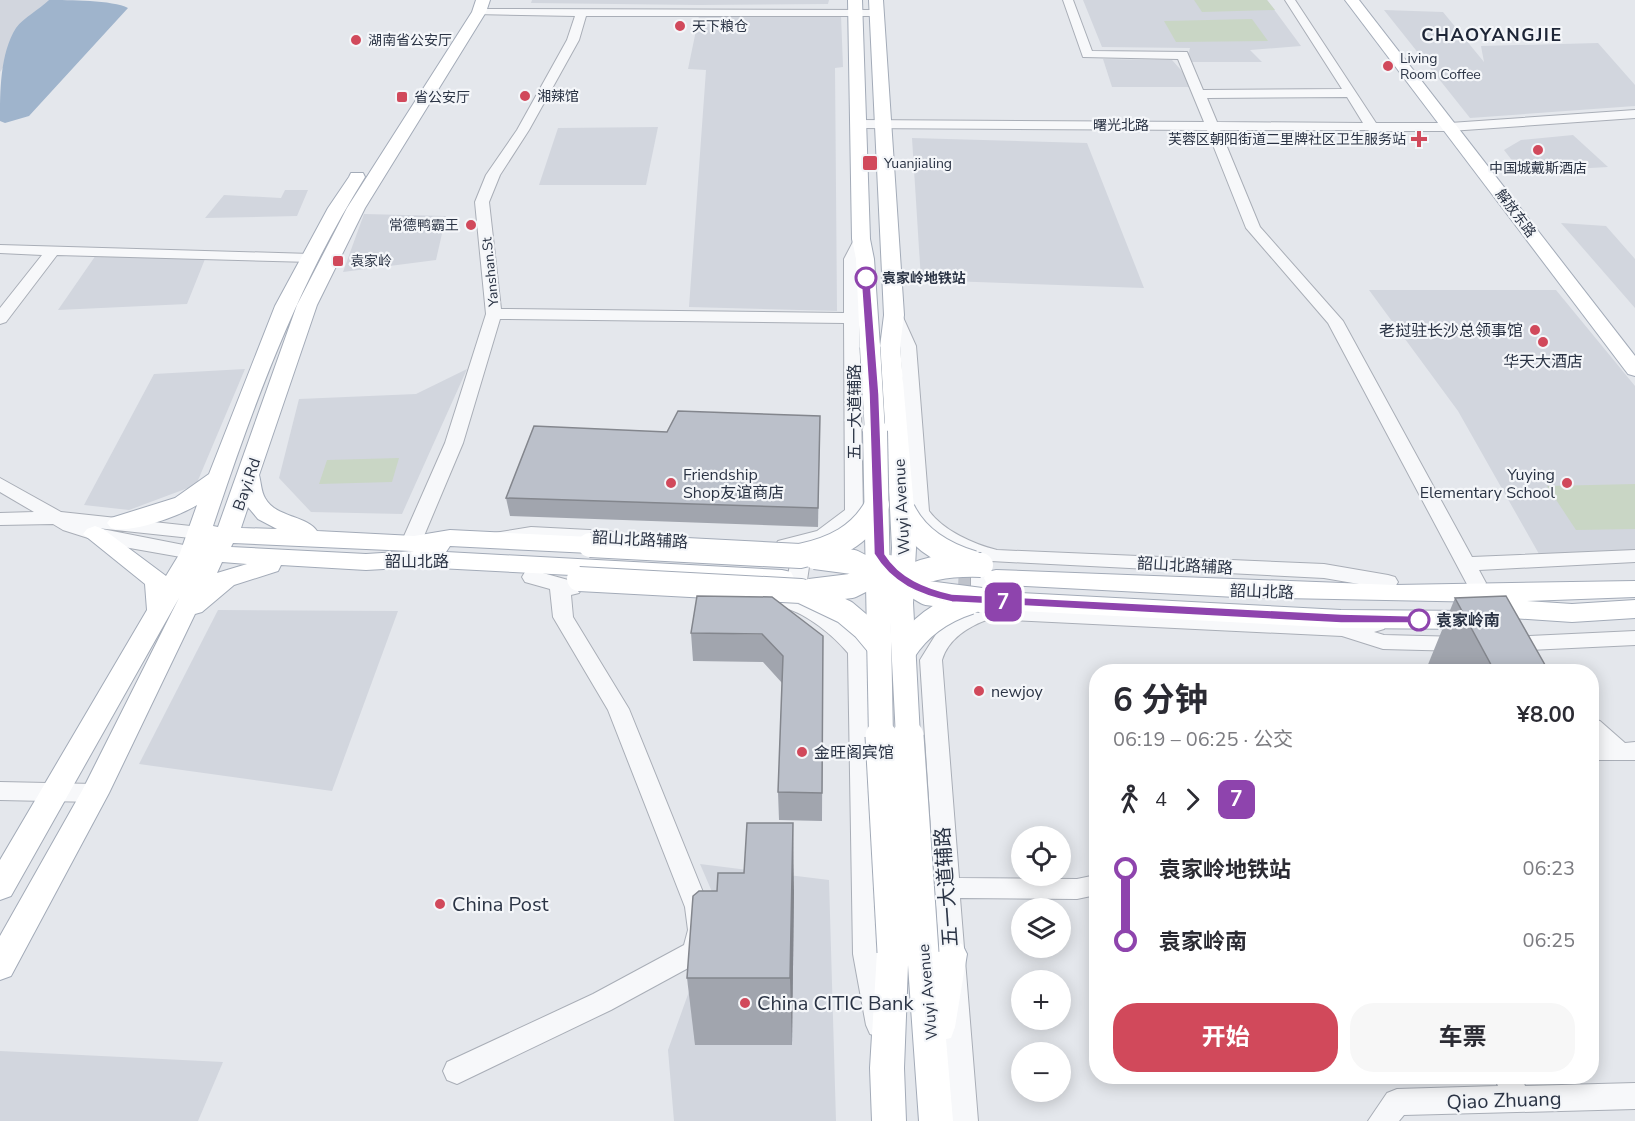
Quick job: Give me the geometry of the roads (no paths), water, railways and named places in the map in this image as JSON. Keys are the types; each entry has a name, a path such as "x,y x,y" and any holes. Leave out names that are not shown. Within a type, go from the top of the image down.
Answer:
{"main road":[{"name":"解放东路","path":"1352,0 1635,348"},
{"name":"解放东路","path":"1362,0 1635,370"},
{"name":"Bayi.Rd","path":"208,544 218,476 285,306 337,208 463,12 477,4"},
{"name":"Bayi.Rd","path":"0,887 52,792 169,615 249,476 312,296 356,208 477,4"},
{"path":"855,6 861,239 865,259 860,317 871,347"},
{"name":"Wuyi Avenue","path":"876,6 894,315 871,347 878,505 889,582 881,649 915,856 936,1121"},
{"name":"Wuyi Avenue","path":"871,347 912,512 904,548 889,582"},
{"path":"119,523 183,505 197,497 218,476"},
{"path":"249,476 249,487 256,504 273,519 339,540"},
{"path":"800,573 829,549 855,534 869,522 878,505"},
{"path":"912,512 908,522 919,534 960,559 981,583 1336,606 1526,608 1572,613"},
{"path":"94,534 157,581 169,615 225,579 265,566 302,559"},
{"path":"411,543 450,538 590,545 800,573 839,591 889,582 925,570 981,583 1343,624 1400,620 1530,620 1572,613 1635,609"},
{"name":"韶山北路","path":"208,544 339,540 411,543 445,549 800,573"},
{"name":"韶山北路","path":"208,544 302,559 366,562 419,559 800,573"},
{"path":"366,562 413,570 532,577 569,582 800,573 854,560 889,582 927,592 981,583 1388,582 1471,574 1529,591 1635,589"},
{"path":"800,573 829,603 868,631 881,649 916,633 959,605 981,583"},
{"name":"韶山北路","path":"981,583 1332,594 1483,596 1529,591"},
{"name":"Bayi.Rd","path":"0,966 95,793 169,615"},
{"name":"Wuyi Avenue","path":"889,1121 887,1068 922,953"}],"street":[{"path":"1068,0 1087,54 1183,55 1253,228 1335,321 1471,574 1635,556"},
{"path":"1290,0 1374,129"},
{"path":"477,4 582,12 876,6"},
{"name":"Yanshan.St","path":"411,543 454,443 494,314 482,202 493,175 523,130 573,40 582,12"},
{"path":"1199,93 1351,93"},
{"name":"曙光北路","path":"1457,129 1635,114"},
{"name":"曙光北路","path":"859,127 1457,129 1635,121"},
{"path":"0,249 311,258"},
{"path":"0,319 54,249"},
{"path":"494,314 860,317"},
{"path":"800,573 852,515 912,512 908,346 894,315"},
{"name":"五一大道辅路","path":"852,515 855,505 871,347"},
{"name":"韶山北路","path":"0,484 70,526 94,534 208,544"},
{"path":"0,519 58,518"},
{"name":"韶山北路","path":"58,518 119,523 208,544"},
{"name":"韶山北路辅路","path":"478,540 531,533 800,573"},
{"name":"韶山北路辅路","path":"981,583 1324,571 1388,582"},
{"path":"457,1071 602,1002 694,952 701,930 698,907 618,709 563,617 569,582"},
{"path":"887,1068 866,954 881,649 933,652 981,583"},
{"path":"1343,624 1383,642 1513,644 1635,638"},
{"path":"1513,644 1528,664"},
{"name":"五一大道辅路","path":"933,652 946,888 922,953 964,1121"},
{"path":"1599,732 1627,751"},
{"path":"1599,752 1627,751"},
{"path":"0,791 95,793"},
{"path":"946,888 1077,889 1089,886"},
{"name":"Qiao Zhuang","path":"1382,1121 1397,1102 1512,1088 1635,1096"}],"water":[{"path":"49,0 101,2 128,8 29,116 5,123 0,121 0,98 7,49 19,24"}],"tunnel":[{"path":"958,587 997,589"}],"place":[{"name":"天下粮仓","path":"680,26"},
{"name":"湖南省公安厅","path":"356,40"},
{"name":"Living Room Coffee","path":"1388,66"},
{"name":"湘辣馆","path":"525,96"},
{"name":"省公安厅","path":"402,97"},
{"name":"芙蓉区朝阳街道二里牌社区卫生服务站","path":"1419,139"},
{"name":"中国城戴斯酒店","path":"1538,150"},
{"name":"Yuanjialing","path":"870,163"},
{"name":"常德鸭霸王","path":"471,225"},
{"name":"袁家岭","path":"338,261"},
{"name":"袁家岭地铁站","path":"866,278"},
{"name":"老挝驻长沙总领事馆","path":"1535,330"},
{"name":"华天大酒店","path":"1543,342"},
{"name":"Friendship Shop友谊商店","path":"671,483"},
{"name":"Yuying Elementary School","path":"1567,483"},
{"name":"袁家岭南","path":"1419,620"},
{"name":"newjoy","path":"979,691"},
{"name":"金旺阁宾馆","path":"802,752"},
{"name":"China Post","path":"440,904"},
{"name":"China CITIC Bank","path":"745,1003"}],"district":[{"name":"CHAOYANGJIE","path":"1492,35"}]}
